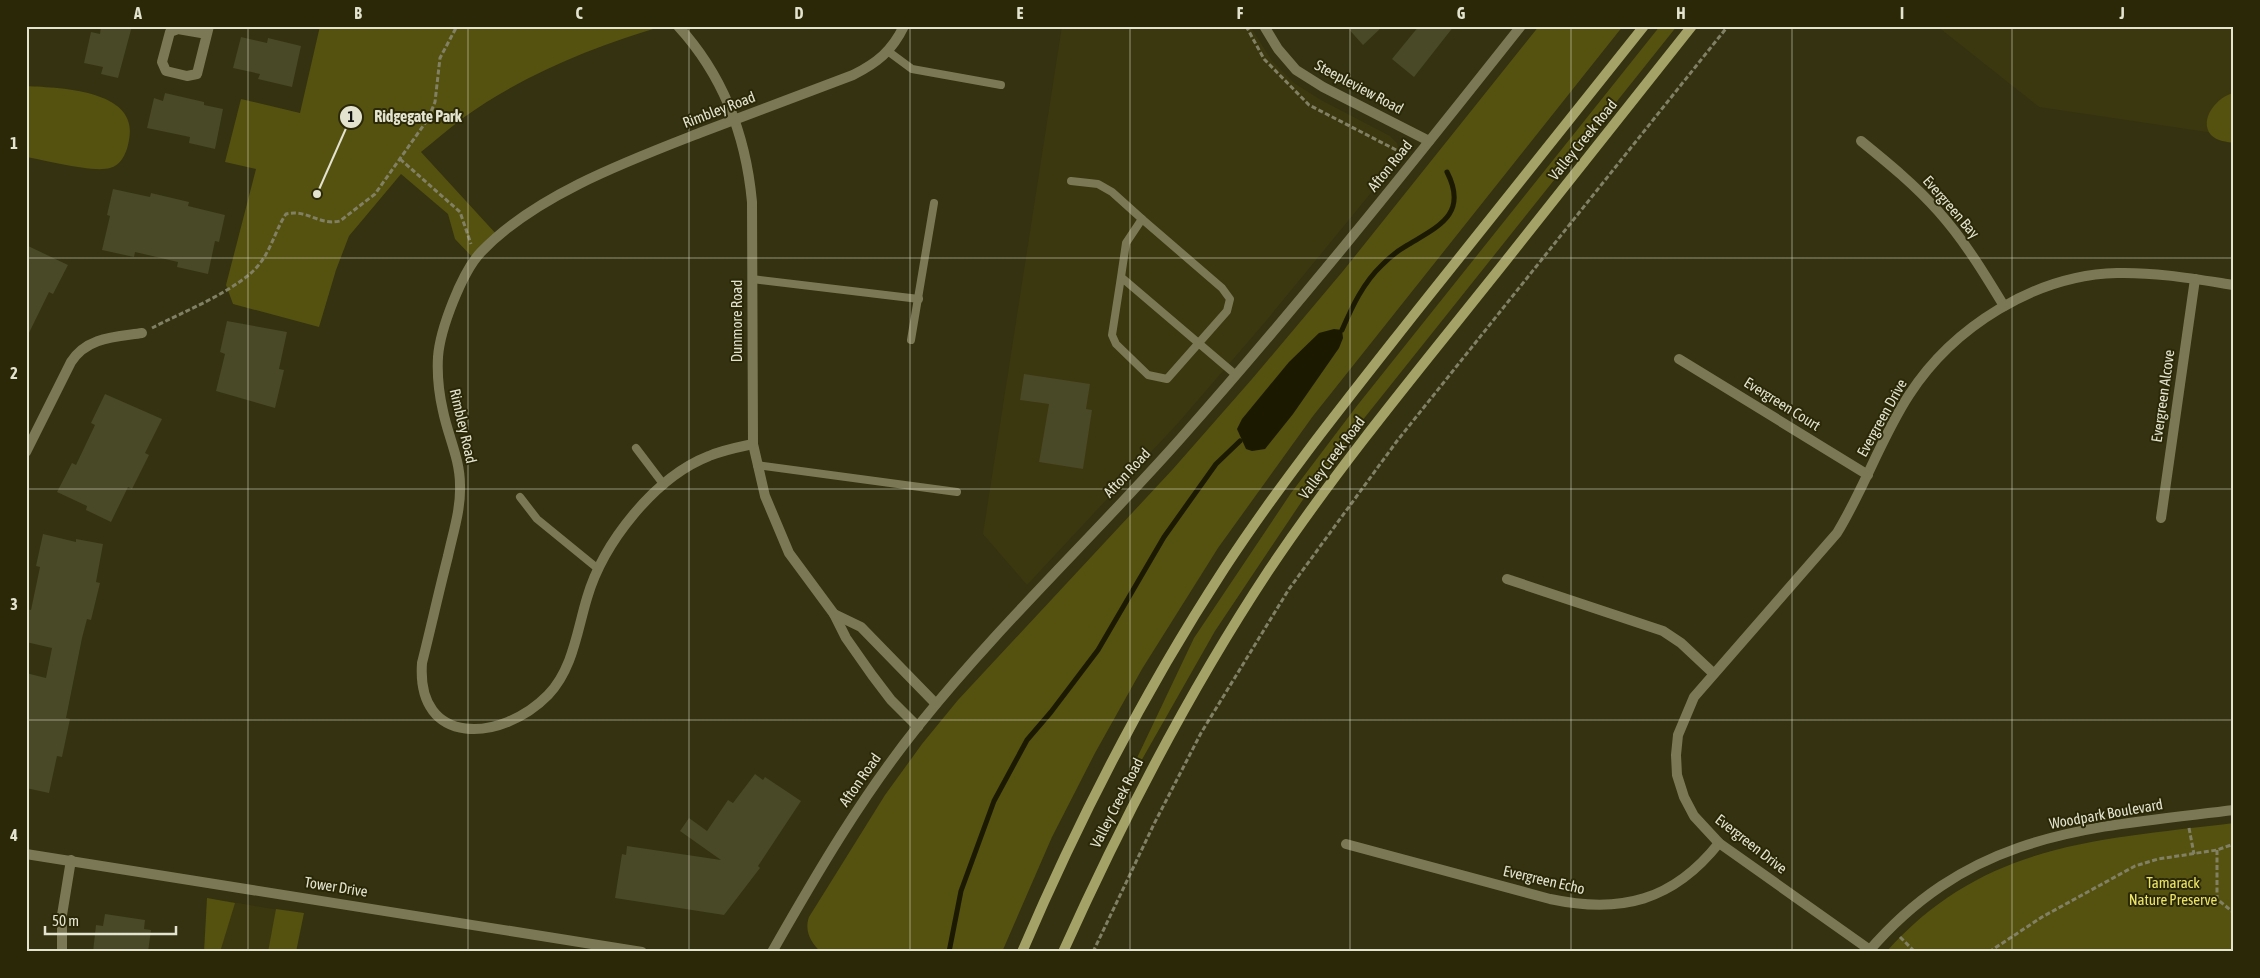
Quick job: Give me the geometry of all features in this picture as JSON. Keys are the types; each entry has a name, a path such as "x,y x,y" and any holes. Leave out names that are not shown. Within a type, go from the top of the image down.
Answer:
{"main road":[{"name":"Valley Creek Road","path":"1022,952 1069,846 1123,740 1162,670 1225,568 1292,471 1335,415 1644,26"},
{"name":"Valley Creek Road","path":"1063,952 1113,843 1163,746 1215,655 1275,561 1364,438 1692,26"}],"street":[{"name":"Dunmore Road","path":"678,26 700,52 716,78 734,120 749,172 752,202 753,444 765,496 789,553 834,614 846,638 872,675 891,700 918,727"},
{"name":"Rimbley Road","path":"753,444 708,456 664,484 620,530 597,568 574,650 564,671 550,693 532,711 512,722 489,728 464,730 439,718 426,699 421,682 422,663 457,516 460,485 457,458 443,412 439,385 438,356 443,330 452,306 480,253 516,222 590,179 623,163 853,75 875,64 889,52 904,26"},
{"name":"Steepleview Road","path":"1264,26 1278,49 1296,70 1323,87 1430,141"},
{"name":"Afton Road","path":"772,952 844,829 936,704 1023,606 1178,441 1236,376 1430,141 1521,26"},
{"path":"208,30 197,74 187,76 166,71 162,62 170,32 208,30"},
{"name":"Evergreen Bay","path":"1861,141 1914,186 1938,210 1974,257 2004,306"},
{"name":"Evergreen Drive","path":"1869,951 1719,843 1694,816 1684,797 1677,775 1676,755 1678,735 1684,716 1694,697 1820,556 1837,533 1895,420 1925,373 1961,337 2004,306 2038,291 2077,278 2115,273 2150,273 2234,286"},
{"name":"Evergreen Alcove","path":"2161,518 2195,279"},
{"path":"26,452 71,362 79,351 97,341 142,333"},
{"name":"Evergreen Court","path":"1679,359 1868,475"},
{"path":"1507,579 1663,631 1681,643 1713,674"},
{"name":"Dunmore Road","path":"834,614 861,627 936,704"},
{"name":"Woodpark Boulevard","path":"1869,951 1891,927 1941,886 1967,869 1997,855 2066,833 2234,810"},
{"name":"Evergreen Echo","path":"1346,844 1550,899 1579,905 1607,906 1631,902 1679,882 1705,860 1719,843"},
{"name":"Tower Drive","path":"26,854 642,952"},
{"path":"62,952 62,915 71,860"}],"lane":[{"path":"889,52 912,69 1001,86"},
{"path":"1071,181 1098,184 1112,192 1222,288 1230,299 1227,311 1200,344 1167,379 1148,375 1116,344 1112,335 1126,243 1142,219"},
{"path":"912,340 934,203"},
{"path":"1121,278 1236,376"},
{"path":"752,279 919,299"},
{"path":"636,448 664,484"},
{"path":"757,465 957,492"},
{"path":"520,497 537,519 597,568"}],"path":[{"path":"142,333 228,289 251,273 269,250 286,214 302,212 326,222 340,221 375,194 428,119 436,102 440,58 458,26"},
{"path":"1093,952 1149,833 1201,732 1289,589 1397,442 1728,26"},
{"path":"400,159 460,212 468,239 480,253"},
{"path":"2186,816 2194,854"},
{"path":"1989,952 2042,916 2136,866 2158,859 2217,850 2234,844"},
{"path":"2217,850 2217,899 2234,913"},
{"path":"1891,927 1914,952"}],"shaded area":[{"path":"1062,26 1250,26 1272,61 1294,83 1321,100 1390,136 1397,143 1399,154 1393,166 1266,321 1179,422 1027,585 983,534"},
{"path":"1937,26 2234,26 2234,136 2039,107"},
{"path":"1334,329 1342,330 1343,338 1339,348 1293,414 1265,449 1252,451 1246,449 1237,429 1242,419 1289,362 1319,333"},
{"path":"226,901 279,910 273,952 217,952"}],"green space":[{"path":"320,26 663,26 585,53 509,89 457,122 421,152 498,236 475,260 455,239 448,214 401,174 349,236 336,270 319,327 233,304 226,285 256,169 225,162 241,99 300,113"},
{"path":"1539,26 1623,26 1313,416 1218,548 1142,669 1095,753 1052,837 1002,952 821,952 809,936 807,927 809,917 885,795 922,744 958,700 1173,469 1252,379 1343,271"},
{"path":"1660,26 1677,26 1354,431 1302,501 1215,631 1140,763 1136,760 1194,638 1291,493 1356,407"},
{"path":"26,86 79,91 113,103 124,113 130,127 128,145 122,159 114,167 92,169 26,157"},
{"path":"2234,93 2234,143 2213,137 2208,129 2207,122 2208,115 2216,103"},
{"name":"Tamarack Nature Preserve","path":"2234,823 2234,952 1886,952 1924,916 1963,888 2003,867 2046,853 2090,842"},
{"path":"207,898 235,903 220,952 204,952"},
{"path":"276,909 304,913 296,952 268,952"}],"building":[{"path":"101,26 132,26 118,78 101,74 103,67 84,63 91,32 100,34"},
{"path":"1346,26 1383,26 1363,45"},
{"path":"1419,26 1454,26 1414,77 1392,59"},
{"path":"241,37 267,43 268,38 301,46 292,87 258,79 260,74 233,68"},
{"path":"165,93 204,102 204,105 223,109 215,149 189,143 190,137 147,128 154,98 163,101"},
{"path":"113,189 150,197 151,193 189,202 188,206 225,215 219,242 215,241 208,274 177,267 178,262 135,252 134,257 102,250 110,216 107,215"},
{"path":"26,245 68,265 53,294 49,292 26,339"},
{"path":"227,321 287,332 279,369 284,370 275,408 216,391 225,354 220,352"},
{"path":"1024,374 1090,384 1086,409 1092,410 1083,469 1039,462 1049,404 1020,400"},
{"path":"105,394 162,419 145,453 149,455 132,489 128,487 111,522 86,510 87,506 57,492 72,463 76,465 95,425 91,423"},
{"path":"43,534 76,542 76,539 103,544 96,582 100,583 91,620 87,619 82,638 66,718 70,719 62,757 57,756 49,793 26,788 26,673 46,678 52,648 26,642 26,609 31,610 40,567 36,566"},
{"path":"755,774 763,780 765,777 801,801 758,866 760,868 724,915 615,898 622,854 626,855 627,846 721,860 680,831 689,818 707,831 728,800 733,803"},
{"path":"105,914 145,920 144,929 151,930 148,952 93,952 96,925 103,926"}],"waterway":[{"path":"1342,330 1359,296 1375,272 1396,252 1438,226 1452,209 1454,199 1453,187 1447,172"},
{"path":"949,952 961,891 994,801 1027,740 1051,712 1098,650 1164,537 1216,464 1240,441"}],"place":[{"name":"Ridgegate Park","path":"317,194"}]}
